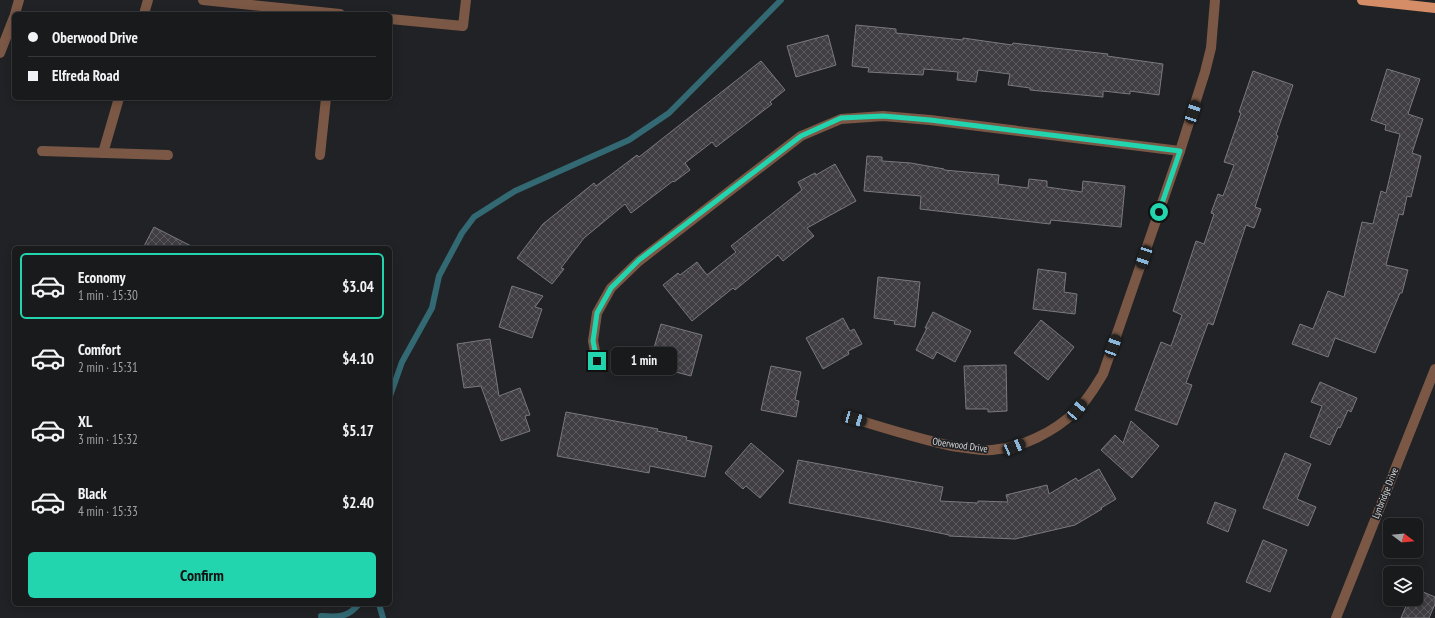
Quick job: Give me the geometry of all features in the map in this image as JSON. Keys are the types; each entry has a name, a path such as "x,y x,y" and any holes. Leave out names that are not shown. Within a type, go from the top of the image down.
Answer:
{"main road":[{"path":"1362,0 1435,8"}],"street":[{"path":"15,12 19,0"},
{"path":"145,12 148,0"},
{"path":"203,0 317,12"},
{"path":"392,19 463,26 466,0"},
{"name":"Oberwood Drive","path":"855,419 929,441 965,448 991,450 1014,447 1036,438 1058,426 1077,410 1091,394 1103,374 1206,72 1211,48 1215,0"},
{"path":"0,53 12,20"},
{"path":"103,153 118,100"},
{"path":"320,155 326,100"},
{"path":"597,361 593,341 597,313 611,288 633,266 801,136 841,118 883,116 930,120 1180,151"},
{"path":"42,151 168,155"},
{"name":"Lynbridge Drive","path":"1336,618 1435,369"}],"building":[{"path":"856,25 896,29 896,33 963,40 963,38 1012,45 1013,43 1108,54 1107,56 1163,64 1159,95 1130,91 1130,94 1103,91 1103,97 1030,90 1030,88 1008,85 1010,74 978,70 976,82 957,80 958,72 924,69 923,75 868,72 869,68 852,66"},
{"path":"828,35 836,65 796,77 787,46"},
{"path":"761,61 785,90 770,102 772,104 716,147 712,142 685,163 690,170 631,213 625,204 584,238 561,268 564,269 552,284 517,258 543,224 594,183 596,186 637,155 639,157"},
{"path":"1387,69 1420,79 1408,114 1423,119 1412,153 1421,156 1411,197 1407,196 1403,215 1399,214 1386,265 1408,270 1402,293 1400,293 1375,353 1335,338 1328,357 1292,344 1300,324 1313,329 1328,291 1344,297 1362,222 1373,224 1381,191 1386,193 1400,134 1385,130 1386,125 1371,120"},
{"path":"1253,71 1293,85 1276,135 1278,136 1255,207 1261,209 1254,228 1246,225 1213,325 1208,323 1186,383 1192,385 1177,425 1135,410 1161,342 1171,346 1182,315 1173,311 1196,241 1204,244 1214,214 1211,213 1218,194 1223,196 1234,165 1224,162 1241,113 1239,112"},
{"path":"867,156 882,157 882,161 911,163 944,170 999,175 998,184 1028,188 1029,179 1047,181 1047,187 1082,192 1083,181 1125,186 1121,227 1051,220 1050,224 920,209 921,196 864,191"},
{"path":"835,164 856,201 807,228 814,236 783,261 778,255 735,290 733,288 692,321 663,285 678,273 680,275 697,262 707,275 736,252 731,246 802,190 798,182 815,173 816,175"},
{"path":"154,227 191,246 144,246"},
{"path":"1038,269 1066,273 1064,292 1077,294 1075,314 1033,309"},
{"path":"878,277 920,282 915,327 894,324 895,321 874,318"},
{"path":"512,286 543,296 535,307 542,309 532,338 499,327"},
{"path":"933,312 971,331 955,362 937,352 933,359 916,350"},
{"path":"843,318 850,331 854,329 862,344 848,351 849,354 823,369 806,338"},
{"path":"1041,320 1074,347 1048,380 1014,353"},
{"path":"661,324 702,335 691,376 649,365"},
{"path":"490,339 499,396 520,388 530,415 525,416 530,431 501,441 481,386 464,388 457,344"},
{"path":"1006,365 1007,411 988,412 988,409 966,409 964,366"},
{"path":"771,366 801,372 795,400 799,401 796,417 761,410"},
{"path":"1320,382 1357,398 1351,412 1348,410 1340,428 1338,427 1330,445 1310,437 1322,406 1311,402"},
{"path":"566,412 658,429 657,431 687,437 686,440 712,446 705,477 650,466 649,473 557,456"},
{"path":"1131,421 1159,446 1132,478 1101,450 1115,435 1123,443"},
{"path":"751,443 784,471 760,498 746,486 743,489 725,473"},
{"path":"1285,453 1311,464 1297,499 1316,507 1308,526 1263,508"},
{"path":"798,460 943,487 940,501 978,503 978,501 1008,502 1006,495 1047,485 1049,494 1076,478 1078,481 1099,469 1116,499 1075,525 1015,539 949,536 789,503"},
{"path":"1215,502 1236,510 1228,532 1207,523"},
{"path":"1263,540 1287,550 1270,592 1246,582"},
{"path":"1423,592 1435,597 1435,604 1429,618 1401,618 1406,606 1423,606"}],"waterway":[{"path":"392,390 402,362 432,308 439,276 462,233 474,217 515,191 629,140 669,113 781,0"},
{"path":"321,616 342,616 351,612 357,606"},
{"path":"380,606 383,618"}],"route":[{"path":"597,361 593,341 597,313 611,288 639,260 801,136 841,118 883,116 930,120 1180,151 1159,212"}]}
